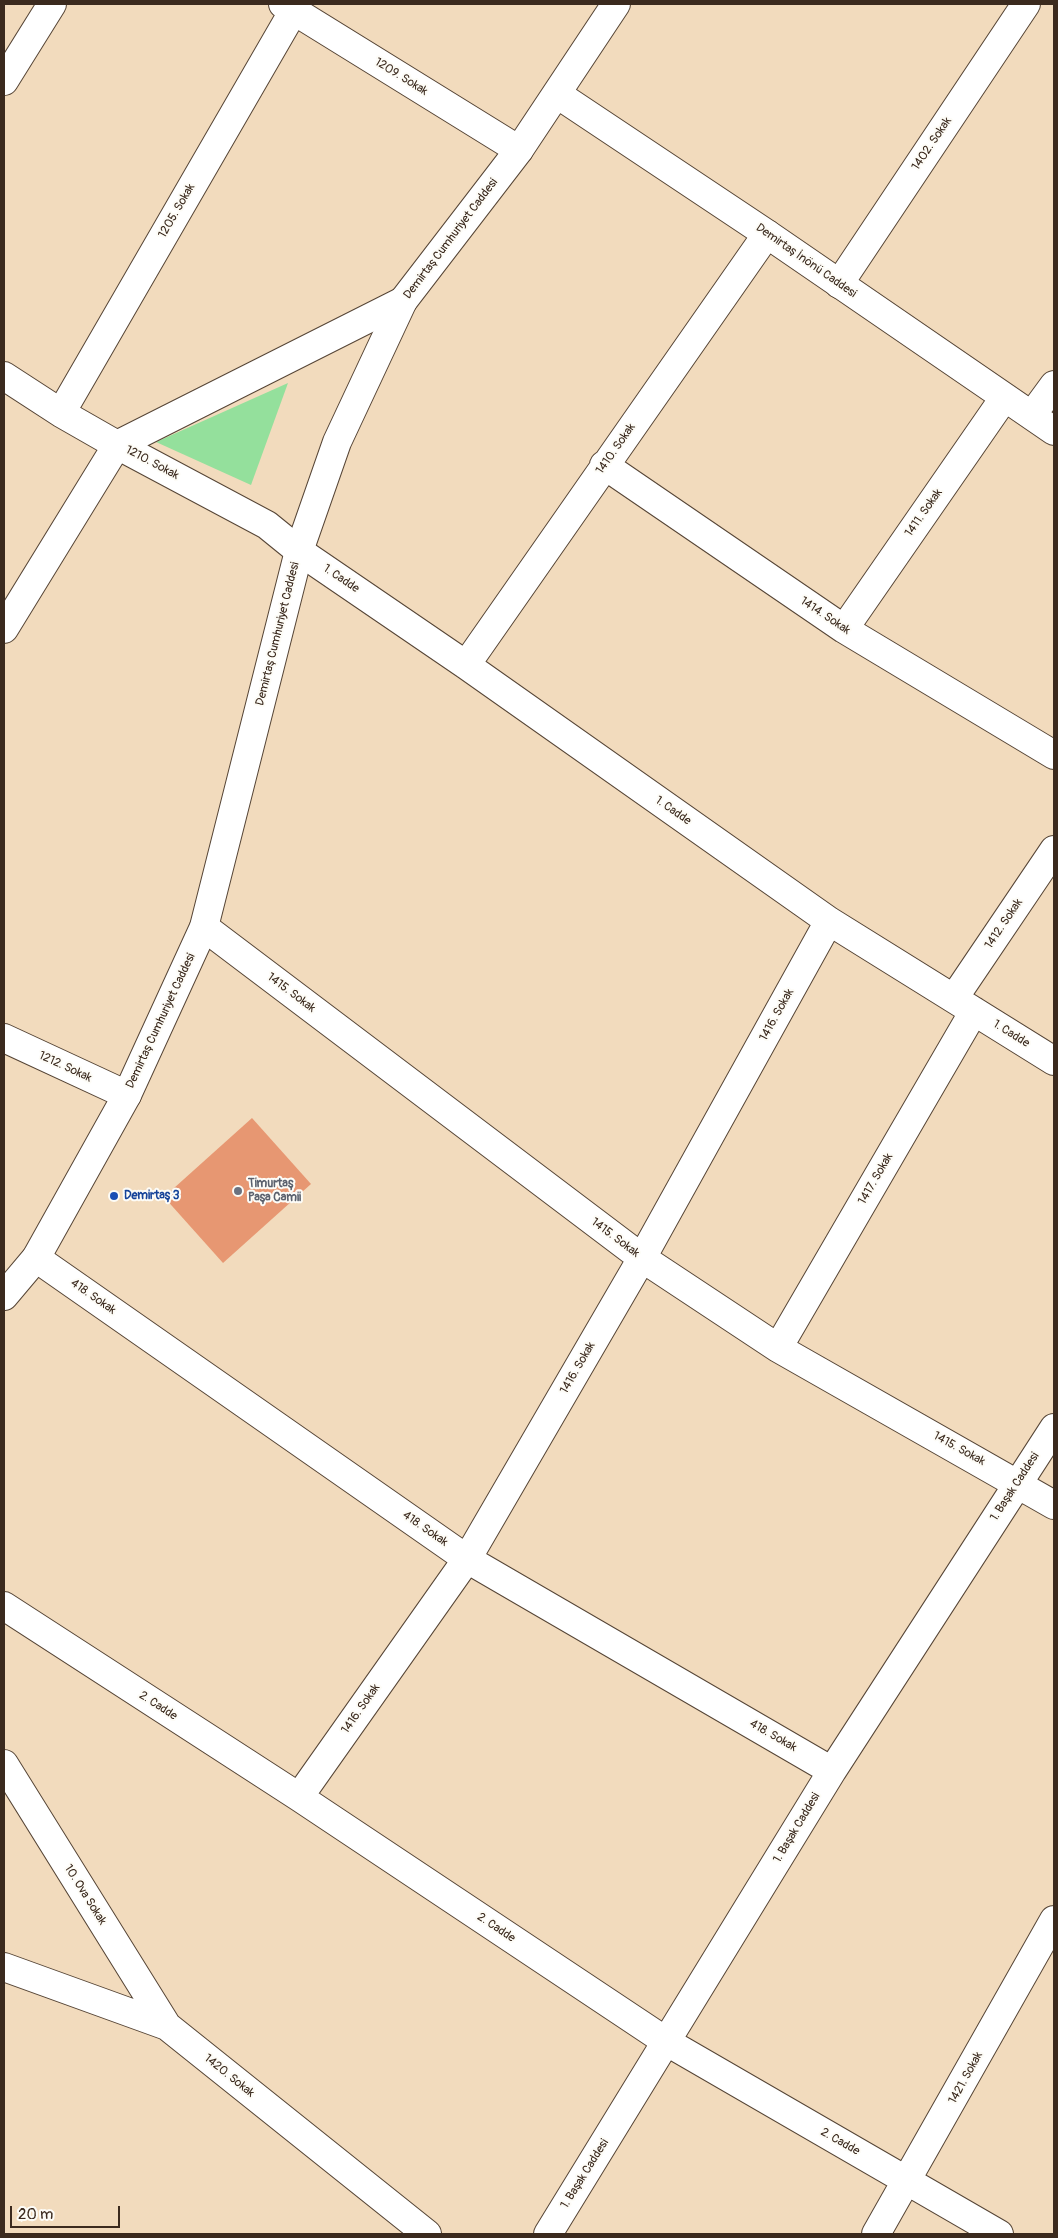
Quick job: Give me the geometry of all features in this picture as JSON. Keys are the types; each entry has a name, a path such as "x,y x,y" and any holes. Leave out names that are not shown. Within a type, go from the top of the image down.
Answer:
{"street":[{"path":"4,81 52,4"},
{"name":"Demirtaş Cumhuriyet Caddesi","path":"4,1296 36,1258 127,1095 204,927 300,551 337,442 403,301 519,150 616,4"},
{"name":"1402. Sokak","path":"839,284 1026,4"},
{"name":"1209. Sokak","path":"289,7 519,150"},
{"name":"1205. Sokak","path":"61,413 289,7"},
{"name":"Demirtaş İnönü Caddesi","path":"557,94 767,234 1054,431"},
{"name":"1410. Sokak","path":"466,665 767,234"},
{"path":"4,629 117,444 403,301"},
{"name":"1210. Sokak","path":"4,376 61,413 267,525 300,551"},
{"path":"1032,415 1054,385"},
{"name":"1411. Sokak","path":"844,629 1004,398"},
{"name":"1414. Sokak","path":"604,465 844,629 1054,755"},
{"name":"1. Cadde","path":"300,551 466,665 829,921 1054,1061"},
{"name":"1412. Sokak","path":"964,1004 1054,850"},
{"name":"1416. Sokak","path":"298,1797 466,1559 642,1258 829,921"},
{"name":"1415. Sokak","path":"204,927 642,1258 778,1348 1018,1482 1054,1505"},
{"name":"1417. Sokak","path":"778,1348 964,1004"},
{"name":"1212. Sokak","path":"4,1038 127,1095"},
{"name":"418. Sokak","path":"36,1258 466,1559 832,1770"},
{"name":"1. Başak Caddesi","path":"548,2234 832,1770 1054,1428"},
{"name":"2. Cadde","path":"4,1606 298,1797 667,2042 999,2234"},
{"name":"10. Ova Sokak","path":"4,1764 167,2026"},
{"name":"1421. Sokak","path":"876,2234 908,2181 1054,1920"},
{"name":"1420. Sokak","path":"4,1967 167,2026 428,2234"}],"green space":[{"path":"288,383 251,485 156,442"}],"building":[{"name":"Timurtaş Paşa Camii","path":"252,1118 311,1184 223,1263 164,1197"}],"place":[{"name":"Timurtaş Paşa Camii","path":"238,1191"},
{"name":"Demirtaş 3","path":"114,1196"}]}
